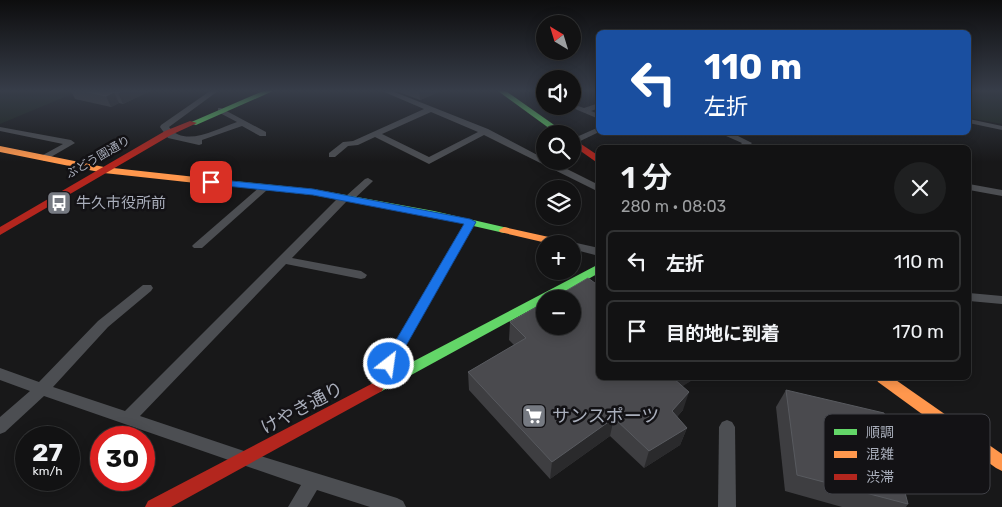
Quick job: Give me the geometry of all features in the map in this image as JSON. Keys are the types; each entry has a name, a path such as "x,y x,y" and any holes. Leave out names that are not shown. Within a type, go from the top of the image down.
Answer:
{"street":[{"path":"181,115 164,128 171,136 195,141 242,123"},
{"name":"ぶどう園通り","path":"0,232 168,133 210,115"},
{"path":"229,115 263,134"},
{"path":"332,155 346,144 356,143 419,115"},
{"path":"441,115 485,131 536,155"},
{"path":"535,115 550,125"},
{"path":"971,121 1002,128"},
{"path":"0,129 70,143 44,158"},
{"path":"581,138 596,130"},
{"path":"375,134 429,161 485,131"},
{"path":"728,135 748,143 745,145"},
{"path":"581,148 596,159"},
{"path":"0,149 104,170 313,192 470,222 536,237"},
{"path":"565,170 596,187"},
{"path":"128,418 284,260 346,199 368,181"},
{"path":"971,187 1002,193"},
{"path":"198,246 264,188"},
{"path":"398,376 389,364 470,222"},
{"path":"581,247 596,251"},
{"path":"284,260 361,275"},
{"name":"けやき通り","path":"154,507 596,270"},
{"path":"1,425 42,389 103,324 148,288"},
{"path":"971,297 1002,300"},
{"path":"0,374 244,459 397,507"},
{"path":"886,380 933,414"},
{"path":"727,427 727,507"},
{"path":"990,454 1002,463"},
{"path":"297,507 314,480"}],"shaded area":[{"path":"0,115 22,115 0,124"},
{"path":"971,115 1002,115 1002,124 971,118"}],"building":[{"path":"588,278 596,284 596,380 675,380 689,392 672,411 687,428 649,451 614,418 552,462 468,372 526,338 510,322 536,307 536,335 581,335 581,290 567,290"},
{"path":"786,390 884,413 824,414 824,482 797,475"},
{"path":"870,494 905,494 908,504"}],"traffic: fast":[{"path":"193,123 213,115"},
{"path":"535,115 550,125"},
{"path":"214,182 313,192 434,214 504,230"},
{"path":"377,387 596,270"}],"traffic: slow":[{"path":"0,149 104,170 214,182"},
{"path":"504,230 536,237"},
{"path":"886,380 933,414"},
{"path":"990,454 1002,463"}],"traffic: jam":[{"path":"0,232 168,133 193,123"},
{"path":"581,147 596,159"},
{"path":"154,507 377,387"}],"place":[{"name":"牛久市役所前","path":"59,203"},
{"name":"サンスポーツ","path":"534,416"}],"route":[{"path":"211,182 313,192 470,222 389,364"}]}
